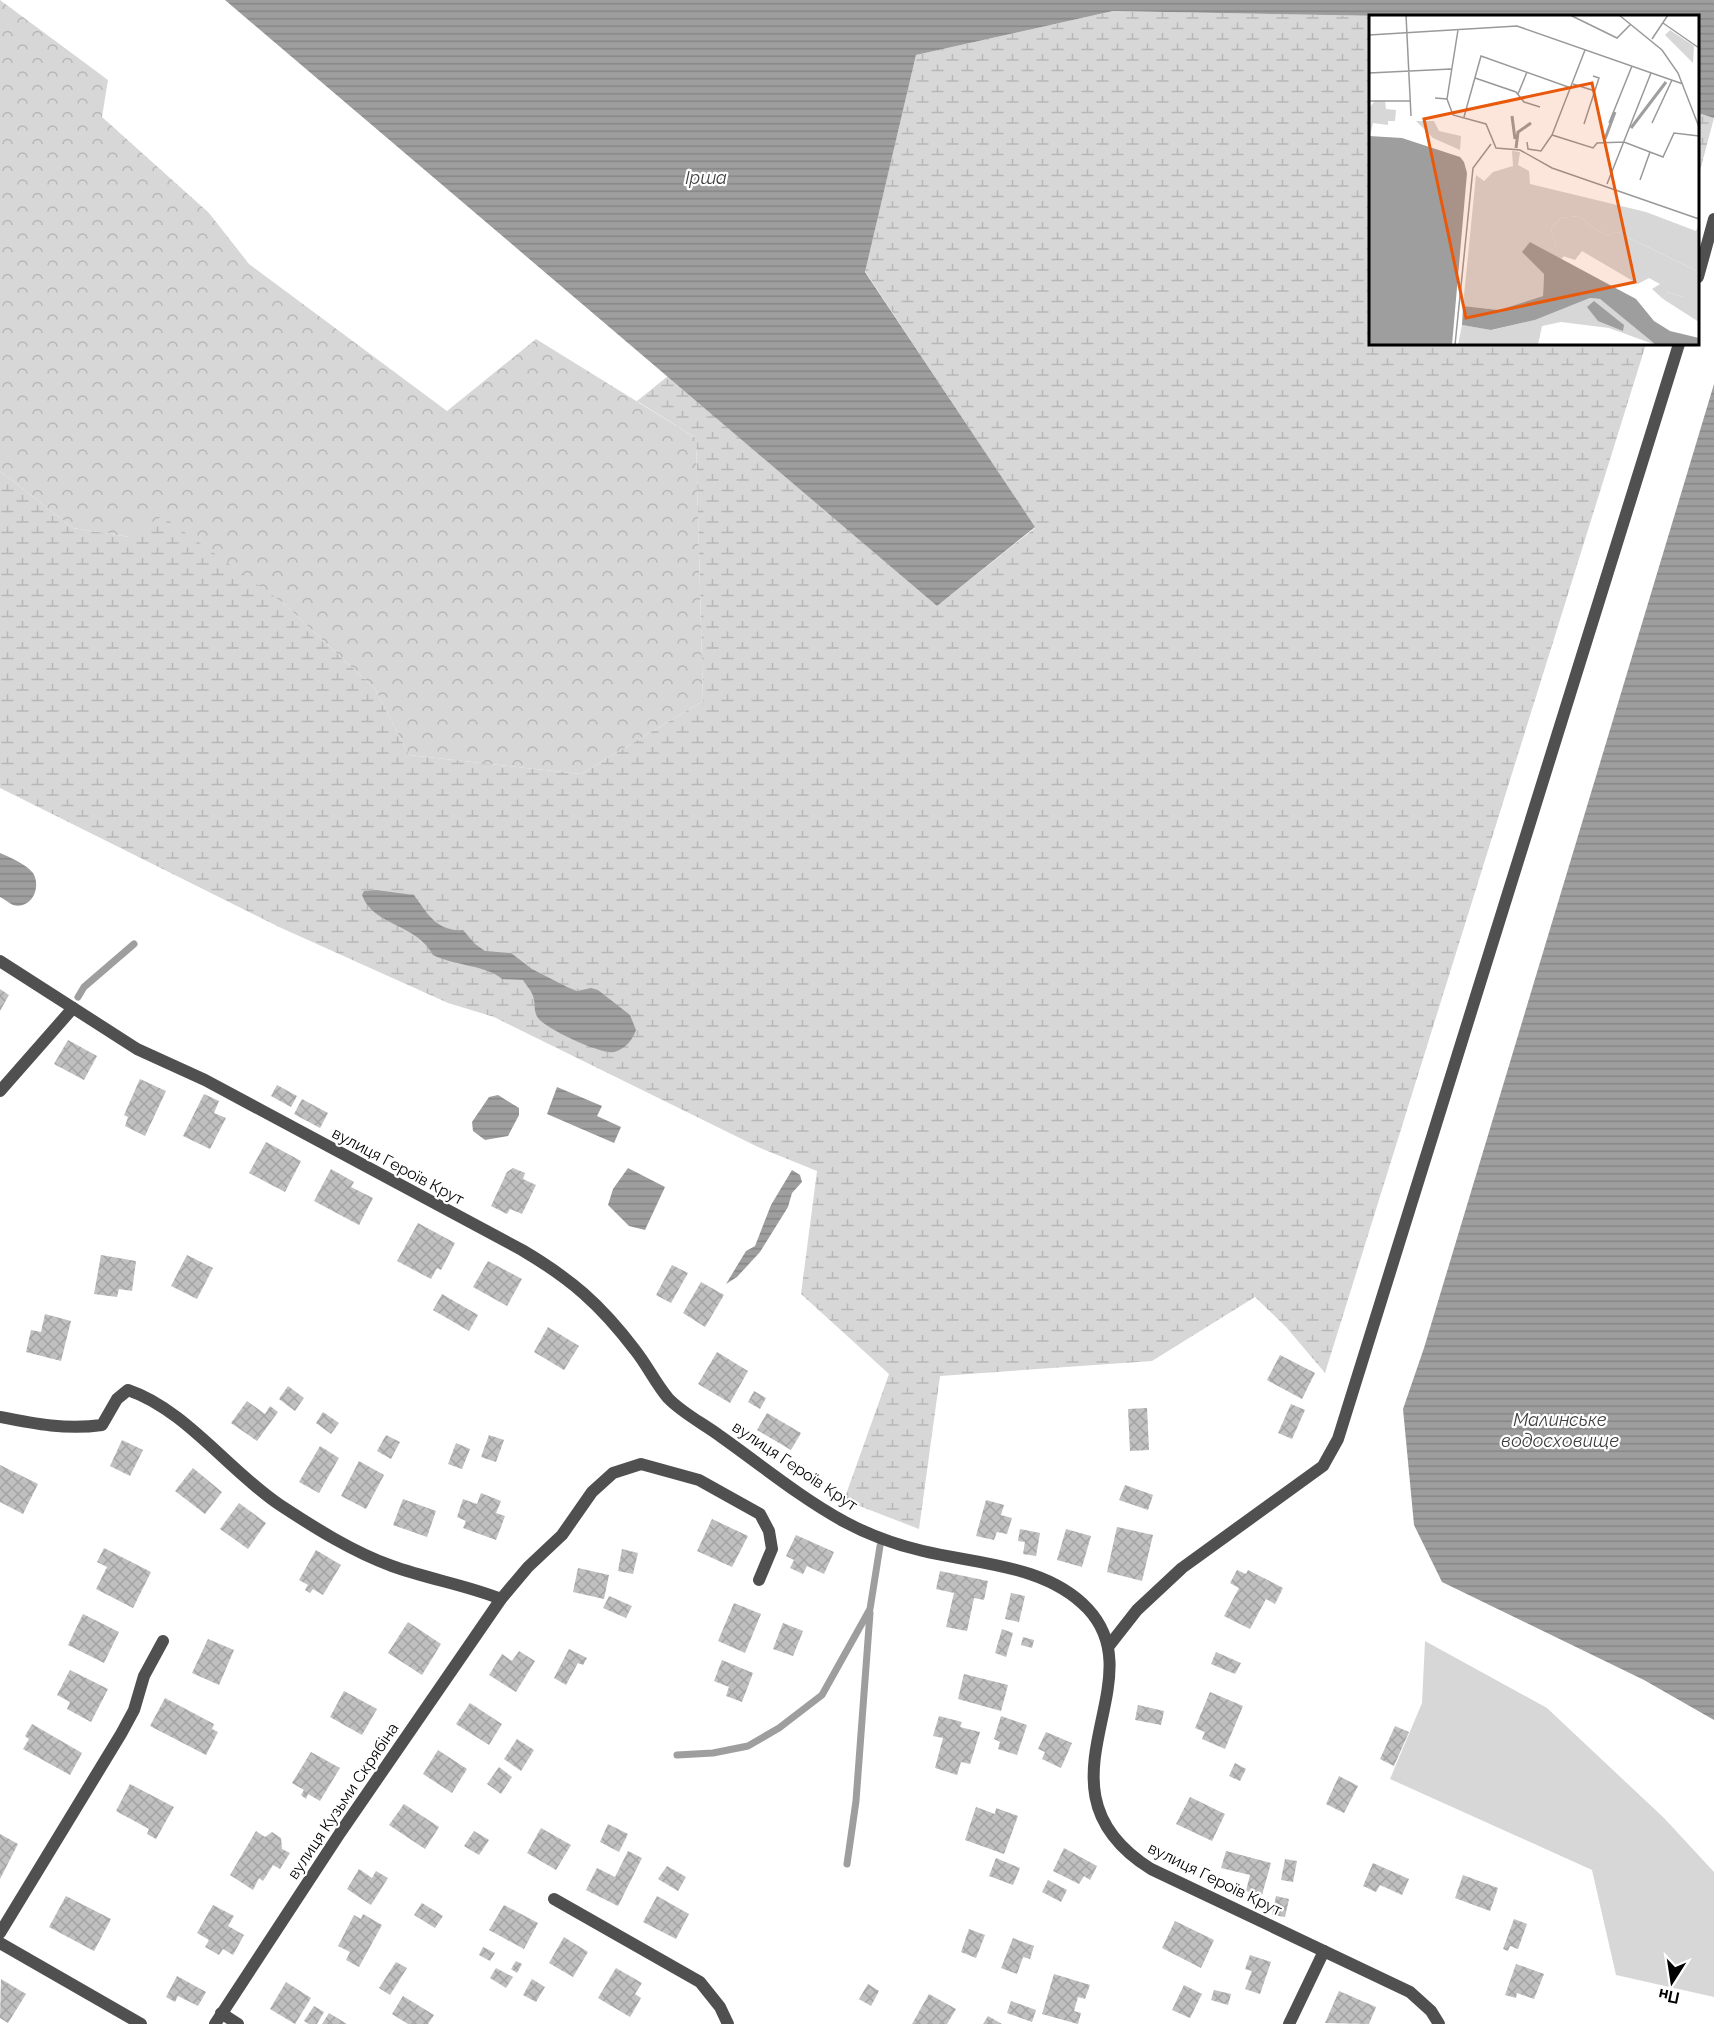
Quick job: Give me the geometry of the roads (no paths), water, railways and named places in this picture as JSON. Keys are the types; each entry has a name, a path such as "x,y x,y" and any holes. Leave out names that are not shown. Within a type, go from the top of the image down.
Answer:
{"street":[{"path":"1699,273 1714,219"},
{"path":"1108,1647 1137,1610 1182,1568 1323,1466 1338,1439 1678,345"},
{"name":"вулиця Героїв Крут","path":"0,961 144,1053 205,1080 522,1250 569,1279 596,1303 622,1333 669,1399 845,1522 893,1542 1019,1570 1056,1586 1088,1609 1108,1647 1109,1688 1092,1772 1099,1808 1117,1842 1151,1869 1410,1992 1431,2011 1438,2024"},
{"path":"0,1091 73,1008"},
{"path":"0,1417 53,1427 79,1428 102,1425 117,1399 128,1390 142,1395 176,1419 260,1492 347,1544 391,1566 501,1599"},
{"name":"вулиця Кузьми Скрябіна","path":"218,2019 340,1833 501,1599 528,1567 561,1535 592,1492 613,1473 640,1464 699,1480 760,1514 769,1531 772,1549 759,1580"},
{"path":"0,1933 121,1734 134,1710 144,1676 163,1641"},
{"path":"554,1899 700,1982 720,2007 728,2024"},
{"path":"0,1943 141,2024"},
{"path":"1289,2024 1324,1951"},
{"path":"218,2019 238,2024"}],"water":[{"name":"Ірша","path":"225,0 1714,0 1714,118 1699,113 1699,15 1369,16 1113,11 916,55 865,272 1035,527 937,606"},
{"name":"Малинське водосховище","path":"1714,384 1714,1720 1644,1680 1442,1582 1414,1525 1403,1409 1424,1348"},
{"path":"0,853 23,864 33,873 35,891 30,901 25,904 13,905 0,897"},
{"path":"376,890 414,895 439,925 454,930 463,930 475,944 485,951 511,953 532,969 577,991 591,988 598,990 630,1015 636,1030 632,1038 622,1049 608,1052 562,1034 538,1018 533,996 523,980 502,979 488,971 433,955 416,936 375,913 362,895 364,891"},
{"path":"557,1087 602,1106 597,1116 621,1127 614,1143 547,1114"},
{"path":"498,1095 519,1108 519,1115 508,1136 485,1140 473,1131 472,1122 489,1097"},
{"path":"628,1168 665,1187 645,1230 629,1226 608,1205 613,1189"},
{"path":"792,1170 800,1175 802,1182 792,1193 788,1207 760,1252 737,1277 726,1284 746,1251 755,1246 771,1205"}],"waterway":[{"path":"78,997 84,987 134,944"},
{"path":"677,1755 713,1753 748,1746 779,1728 822,1695 870,1609 880,1546"},
{"path":"847,1864 856,1801 870,1613"}]}
